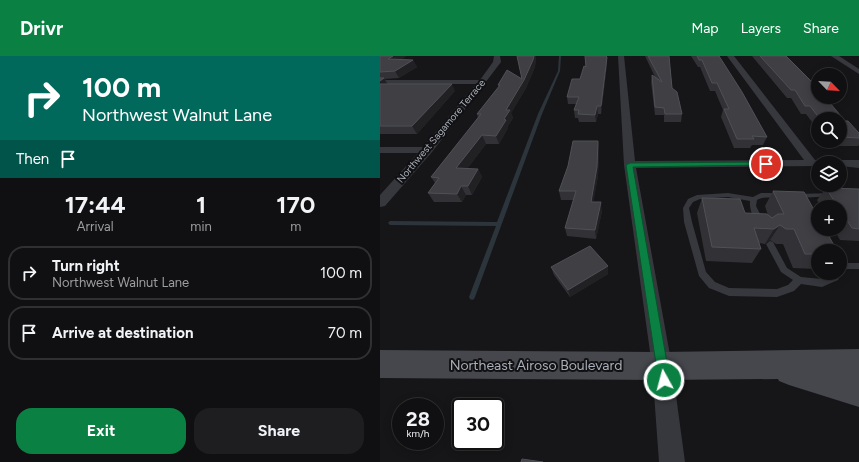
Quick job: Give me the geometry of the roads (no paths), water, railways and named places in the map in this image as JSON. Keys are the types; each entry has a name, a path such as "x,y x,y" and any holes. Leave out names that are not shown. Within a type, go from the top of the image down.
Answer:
{"main road":[{"name":"Northeast Airoso Boulevard","path":"380,364 662,366 859,363"},
{"path":"769,364 859,392"}],"street":[{"name":"Northwest Sagamore Terrace","path":"380,203 428,150 497,62 497,56"},
{"path":"621,56 630,165 662,366 672,462"},
{"path":"730,56 811,158"},
{"path":"834,56 859,72"},
{"path":"380,82 482,82"},
{"path":"380,150 428,150"},
{"path":"630,165 811,163"},
{"path":"847,164 859,164"}],"lane":[{"path":"799,280 791,288 777,293 729,292 712,285 702,274 688,222 686,208 690,201 699,197 728,195 754,199 762,195 799,198 844,195"},
{"path":"754,199 753,206 763,229"},
{"path":"770,244 784,270 799,280 822,283 830,280"},
{"path":"847,267 859,266"}],"waterway":[{"path":"472,297 540,114 559,71 560,56"},
{"path":"390,223 499,224"}]}
